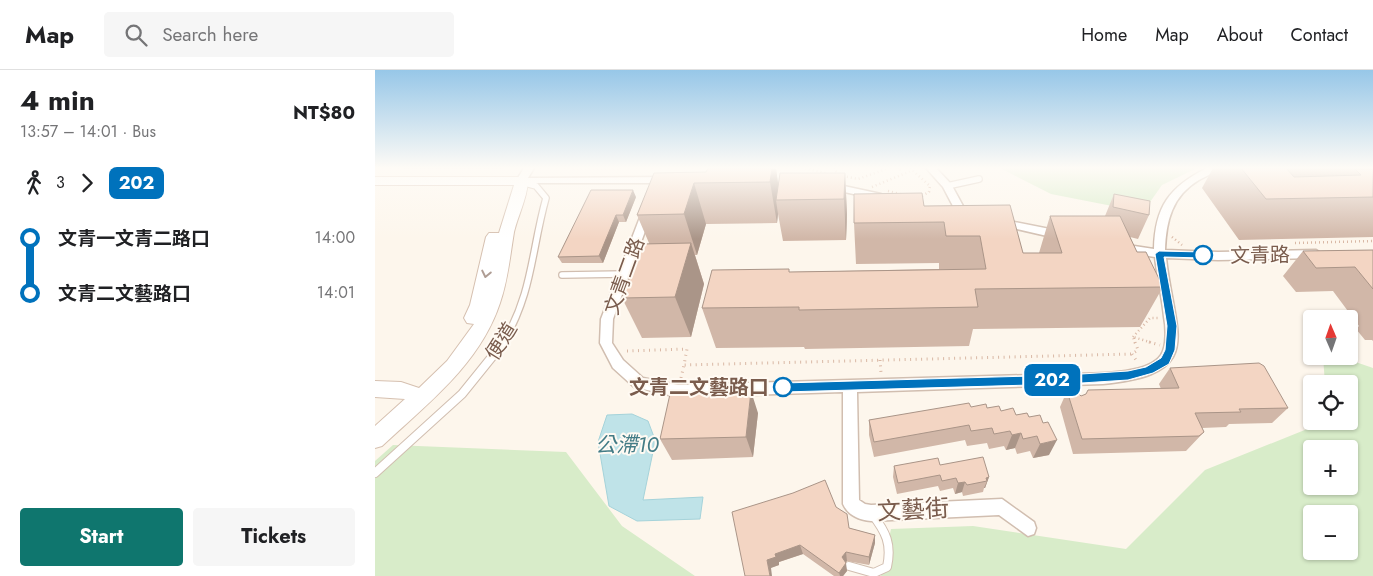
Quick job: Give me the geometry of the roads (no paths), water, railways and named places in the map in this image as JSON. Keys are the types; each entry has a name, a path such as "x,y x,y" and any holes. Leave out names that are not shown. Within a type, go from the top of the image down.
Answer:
{"street":[{"path":"375,428 455,364 468,348 484,322 493,299 510,217 522,192"},
{"name":"文青二路","path":"656,192 607,319 606,343 618,364 639,383 678,390 1067,383 1128,376 1149,370 1165,361 1170,350 1172,326 1159,254"},
{"path":"864,192 899,198"},
{"path":"950,192 958,206 956,213"},
{"path":"1159,254 1162,217 1176,192"},
{"path":"987,220 1072,237"},
{"name":"文青路","path":"1106,244 1159,254 1245,256 1324,253"},
{"name":"文藝街","path":"849,386 851,504 862,512 871,513 1002,507 1028,528"},
{"path":"375,389 401,390 410,399"},
{"path":"375,395 397,396 410,399"},
{"path":"375,439 410,399"}],"lane":[{"name":"便道","path":"375,473 462,393 491,361 509,332 522,306 528,284 546,198 541,192"},
{"path":"562,275 624,274"},
{"path":"849,566 874,573 887,567 892,548 886,533 871,513"}],"water":[{"name":"公滯10","path":"632,414 648,421 654,437 654,447 643,500 703,497 700,519 637,521 609,506 598,442 607,415"}],"place":[{"name":"文青二文藝路口","path":"783,387"}]}
